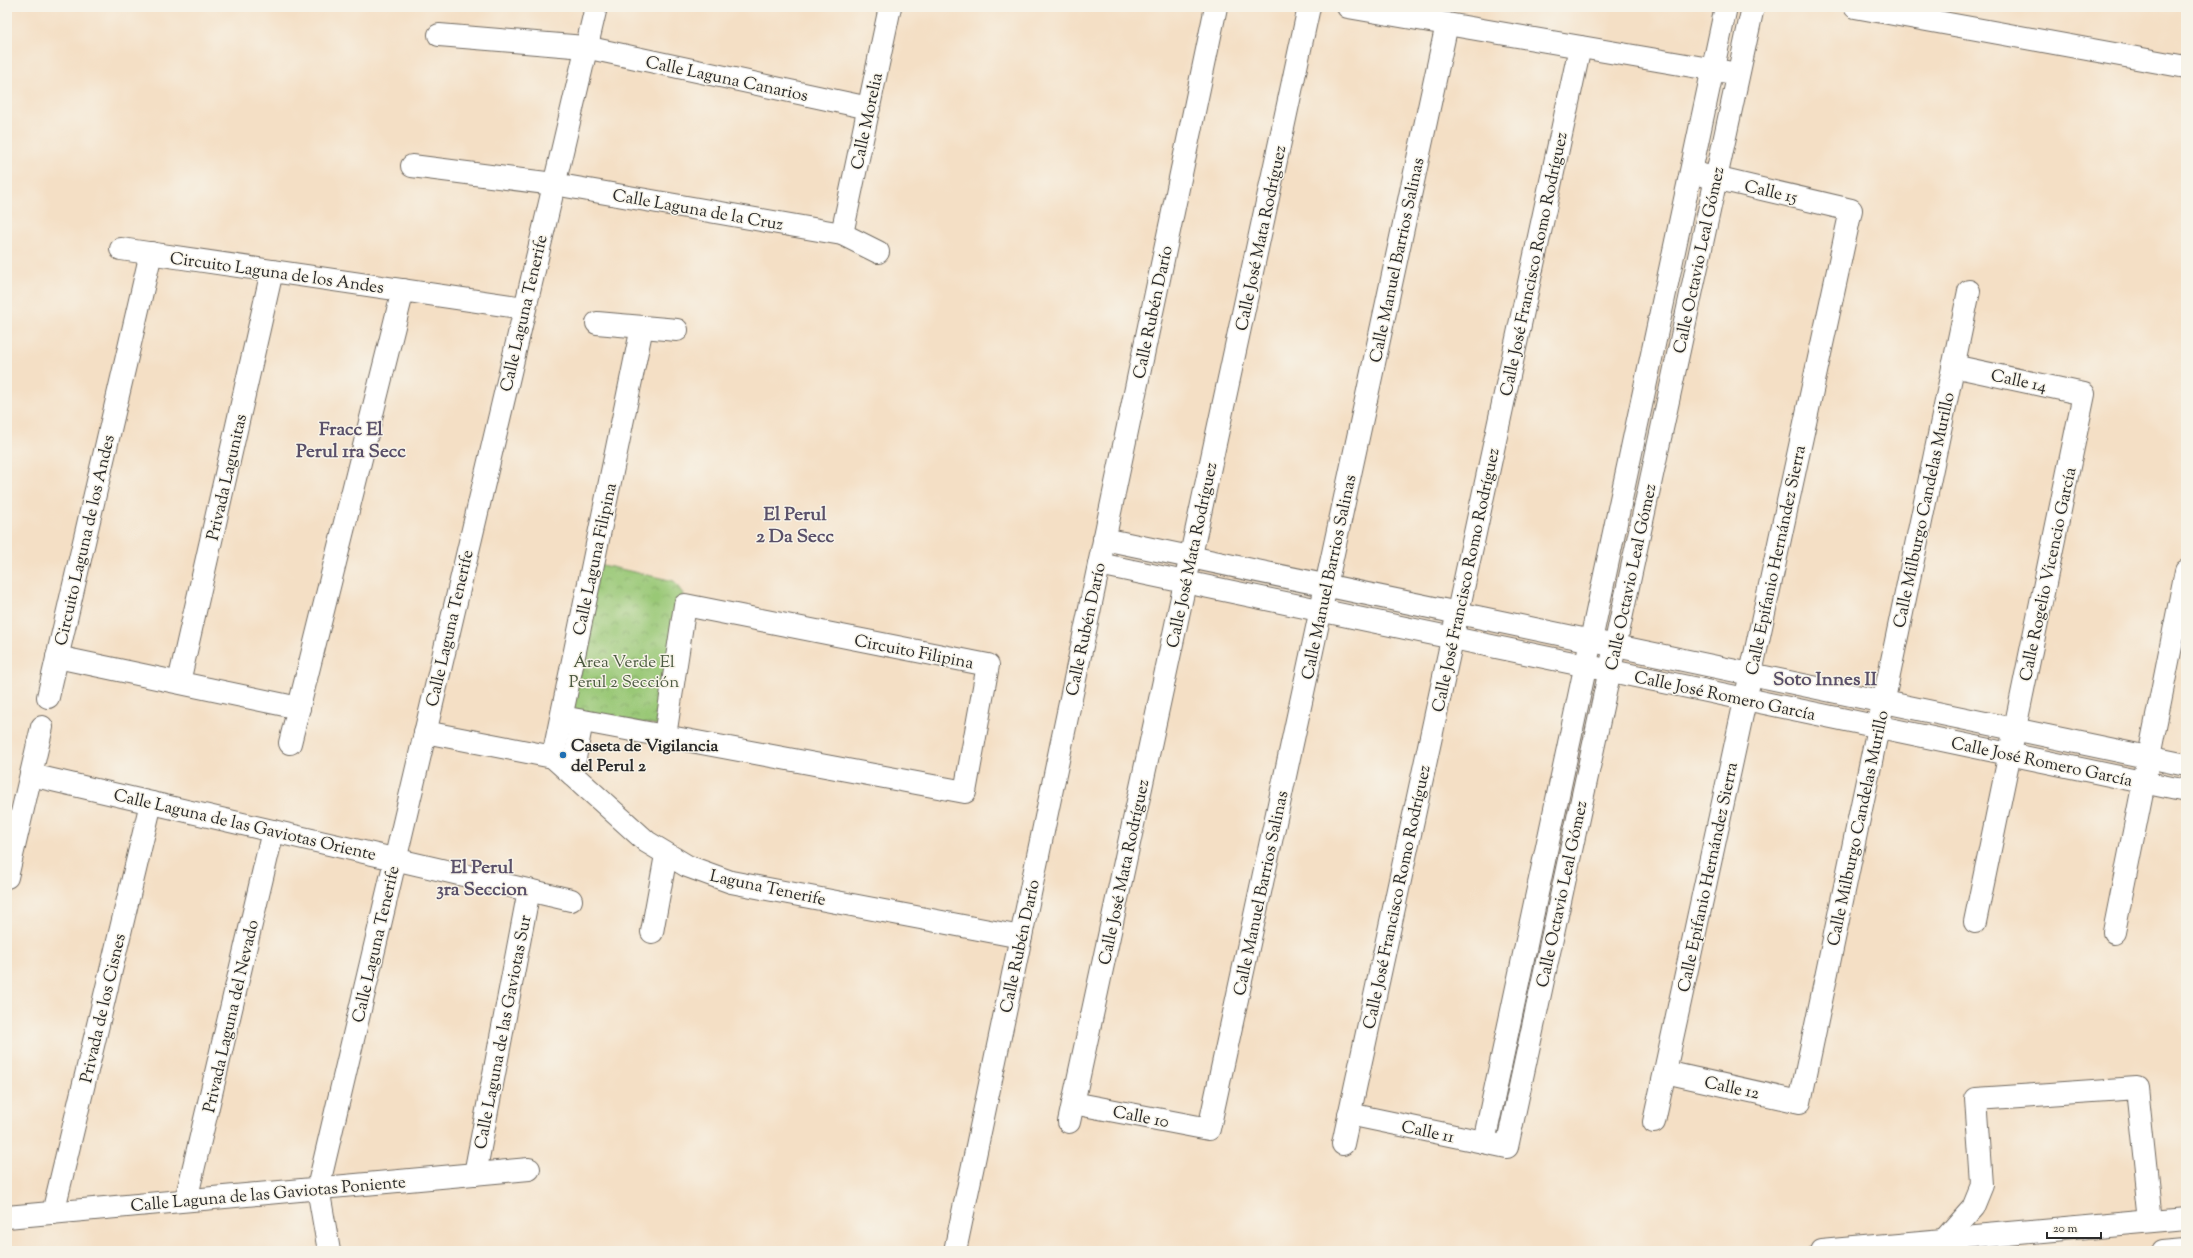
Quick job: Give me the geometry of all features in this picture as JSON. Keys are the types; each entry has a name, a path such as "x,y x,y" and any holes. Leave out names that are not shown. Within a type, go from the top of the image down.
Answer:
{"main road":[{"name":"Calle Laguna Tenerife","path":"329,1251 318,1188 585,47 596,7"},
{"name":"Calle Morelia","path":"842,234 890,7"},
{"name":"Calle Rubén Darío","path":"955,1251 1216,7"},
{"name":"Calle José Mata Rodríguez","path":"1071,1112 1309,7"},
{"path":"1348,7 1738,74"},
{"name":"Calle Octavio Leal Gómez","path":"1484,1142 1726,7"},
{"name":"Calle Octavio Leal Gómez","path":"1507,1147 1752,7"},
{"path":"1855,7 2186,67"},
{"name":"Calle Manuel Barrios Salinas","path":"1209,1129 1447,24"},
{"name":"Calle Laguna Canarios","path":"439,35 585,47 869,108"},
{"name":"Calle José Francisco Romo Rodríguez","path":"1343,1144 1580,47"},
{"name":"Calle Laguna de la Cruz","path":"412,166 554,184 842,234 878,252"},
{"name":"Calle 15","path":"1691,173 1851,210"},
{"name":"Calle Epifanio Hernández Sierra","path":"1654,1122 1851,210"},
{"name":"Circuito Laguna de los Andes","path":"121,249 524,308"},
{"name":"Circuito Laguna de los Andes","path":"151,253 57,657 299,708"},
{"name":"Privada Lagunitas","path":"179,682 272,271"},
{"name":"Circuito Laguna de los Andes","path":"290,743 403,290"},
{"name":"Calle Milburgo Candelas Murillo","path":"1800,1102 1969,291"},
{"path":"597,323 677,330"},
{"name":"Calle Laguna Filipina","path":"553,757 572,719 642,327"},
{"name":"Calle 14","path":"1953,366 2084,394"},
{"name":"Calle Rogelio Vicencio García","path":"1975,922 2084,394"},
{"name":"Calle José Romero García","path":"1104,539 2186,765"},
{"name":"Calle José Romero García","path":"1099,564 2186,791"},
{"path":"2114,932 2186,571"},
{"name":"Circuito Filipina","path":"572,719 964,792 988,665 685,606 665,736"},
{"path":"48,697 57,657"},
{"path":"572,719 572,774"},
{"path":"7,877 42,728"},
{"path":"425,732 553,757"},
{"name":"Laguna Tenerife","path":"553,757 647,842 686,866 731,882 1021,937"},
{"name":"Calle Laguna de las Gaviotas Oriente","path":"31,775 571,900"},
{"name":"Privada de los Cisnes","path":"53,1212 151,802"},
{"name":"Privada Laguna del Nevado","path":"186,1200 273,831"},
{"path":"652,932 666,855"},
{"name":"Calle Laguna de las Gaviotas Sur","path":"475,1174 528,890"},
{"name":"Calle 12","path":"1665,1072 1800,1102"},
{"path":"1944,1240 1973,1207 1982,1185 1976,1099 2137,1088 2151,1221"},
{"name":"Calle 10","path":"1071,1112 1209,1129"},
{"name":"Calle 11","path":"1349,1114 1507,1147"},
{"name":"Calle Laguna de las Gaviotas Poniente","path":"7,1218 53,1212 529,1169"},
{"path":"1821,1251 2186,1218"},
{"path":"2162,1251 2186,1249"}],"green space":[{"name":"Área Verde El Perul 2 Sección","path":"598,564 674,581 683,594 662,726 568,712"}],"place":[{"name":"Caseta de Vigilancia del Perul 2","path":"563,755"}],"district":[{"name":"Fracc El Perul 1ra Secc","path":"351,439"},
{"name":"El Perul 2 Da Secc","path":"795,524"},
{"name":"Soto Innes II","path":"1825,678"},
{"name":"El Perul 3ra Seccion","path":"482,877"}]}
